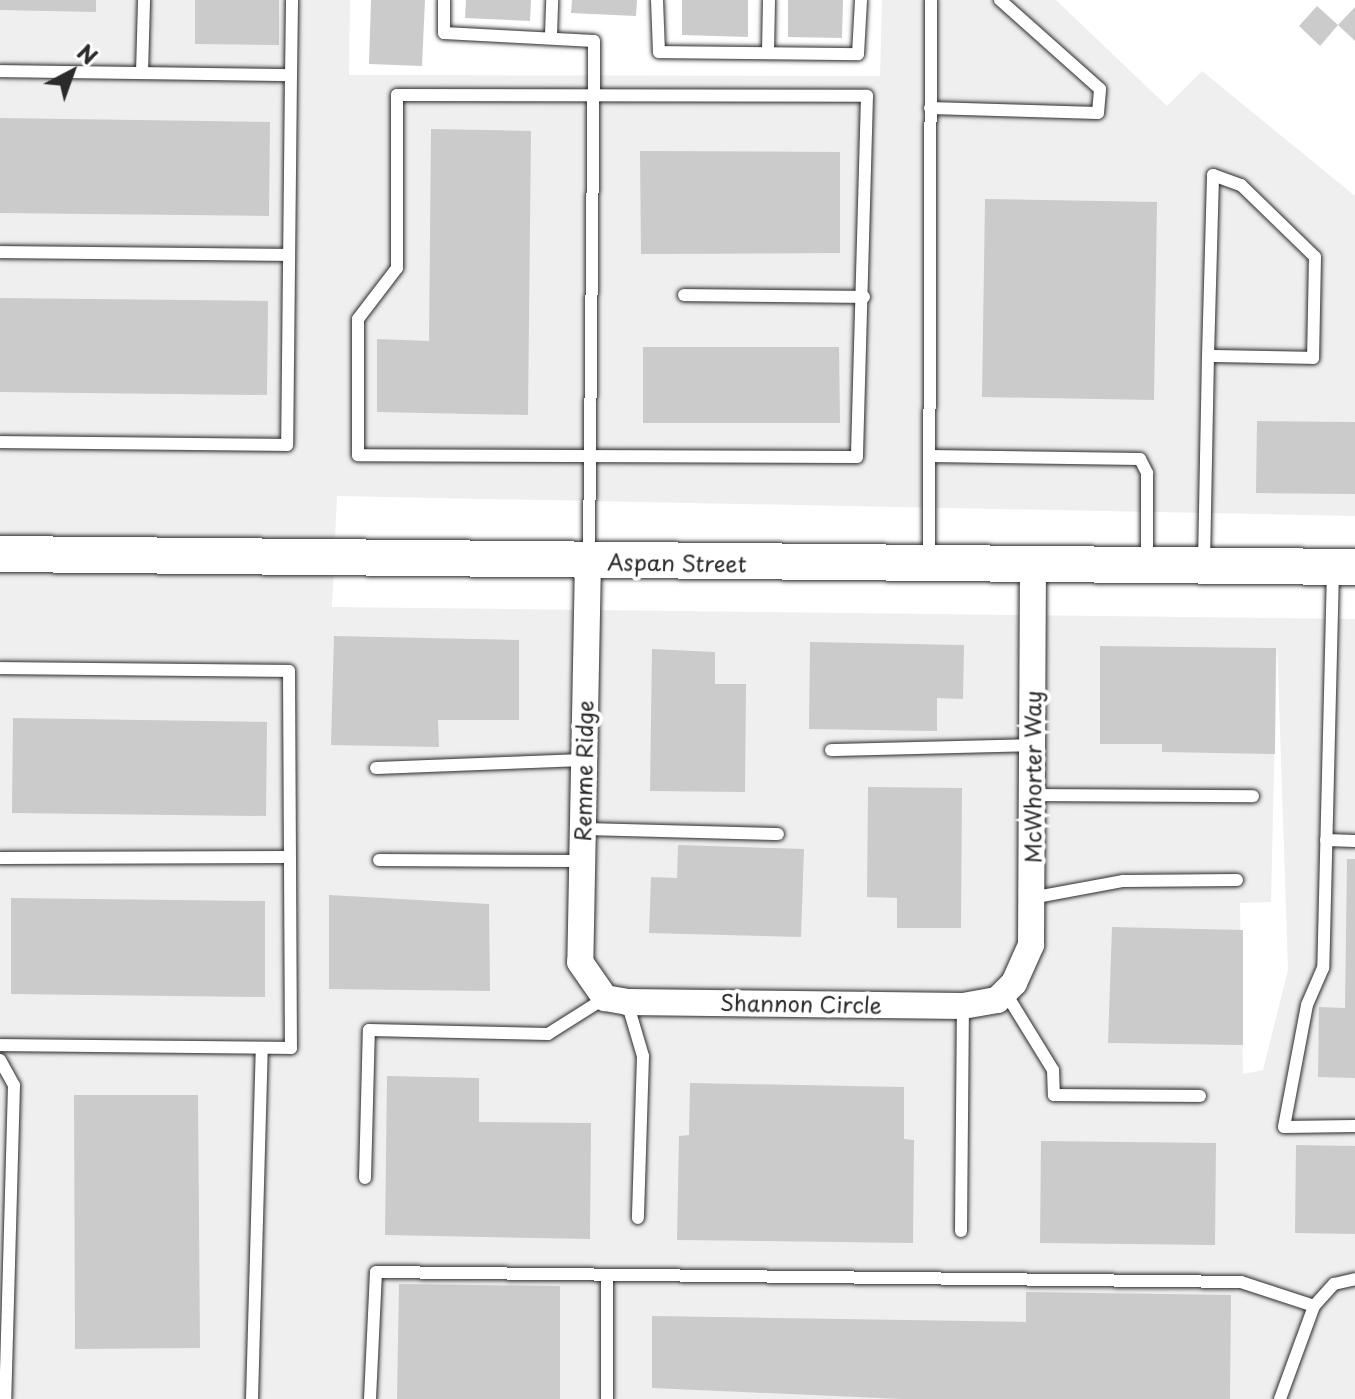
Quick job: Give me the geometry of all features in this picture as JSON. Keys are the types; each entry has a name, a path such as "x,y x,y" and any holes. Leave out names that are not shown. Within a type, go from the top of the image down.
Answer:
{"street":[{"name":"Aspan Street","path":"0,554 1033,568 1344,567"},
{"name":"Remme Ridge","path":"588,561 580,962 606,993"},
{"name":"McWhorter Way","path":"1010,988 1031,945 1033,568"},
{"name":"Shannon Circle","path":"606,993 963,1006 997,1000 1010,988"}],"lane":[{"path":"142,73 144,0"},
{"path":"0,442 287,445 292,0"},
{"path":"444,0 444,33 593,37 588,561"},
{"path":"551,35 552,0"},
{"path":"657,0 659,52 858,54 861,0"},
{"path":"768,52 769,0"},
{"path":"929,566 931,0"},
{"path":"930,108 1098,113 1100,89 1000,0"},
{"path":"0,71 291,75"},
{"path":"397,95 867,96 864,297 857,457 358,455 358,319 397,268 397,95"},
{"path":"1204,567 1208,356 1213,175 1241,185 1315,257 1314,329 1313,358 1208,356"},
{"path":"0,252 289,255"},
{"path":"684,295 864,297"},
{"path":"929,456 1140,459 1147,473 1148,566"},
{"path":"1344,567 1326,840 1323,968 1307,1005 1284,1127 1355,1126"},
{"path":"0,668 289,671 291,1048 0,1045"},
{"path":"831,750 1032,745"},
{"path":"376,768 583,760"},
{"path":"1032,795 1253,796"},
{"path":"582,829 778,834"},
{"path":"1326,840 1355,841"},
{"path":"0,858 290,857"},
{"path":"379,860 581,861"},
{"path":"1031,898 1123,881 1237,880"},
{"path":"1010,988 1053,1070 1054,1095 1200,1096"},
{"path":"365,1178 369,1030 548,1034 606,993 643,1056 638,1218"},
{"path":"961,1231 963,1006"},
{"path":"252,1399 262,1048"},
{"path":"0,1060 14,1085 5,1399"},
{"path":"370,1399 376,1272 1241,1282 1314,1306"},
{"path":"607,1275 607,1399"},
{"path":"1280,1399 1314,1306 1334,1284 1355,1279"}],"shaded area":[{"path":"0,0 350,0 349,75 880,76 882,0 1056,0 1167,106 1202,71 1355,196 1355,516 337,496 332,607 1355,619 1355,1399 0,1399","holes":["1277,640 1288,970 1263,1070 1243,1074 1240,903 1271,902"]}],"building":[{"path":"0,0 96,0 96,12 0,10"},
{"path":"195,0 279,0 279,45 195,44"},
{"path":"371,0 425,0 422,66 369,64"},
{"path":"466,0 531,0 530,21 465,18"},
{"path":"572,0 637,0 636,16 571,13"},
{"path":"682,0 748,0 748,37 682,35"},
{"path":"788,0 843,0 842,38 788,37"},
{"path":"1317,6 1338,25 1320,46 1299,26"},
{"path":"1355,7 1355,41 1338,25"},
{"path":"0,118 270,122 269,216 0,213"},
{"path":"431,129 531,131 528,415 377,412 377,339 429,341"},
{"path":"640,151 840,152 840,253 641,254"},
{"path":"985,199 1157,202 1154,400 982,397"},
{"path":"0,298 268,301 267,395 0,392"},
{"path":"643,347 839,347 840,423 643,423"},
{"path":"1257,421 1355,422 1355,494 1256,493"},
{"path":"334,636 519,640 519,720 438,720 439,747 331,745"},
{"path":"810,642 964,645 963,699 937,698 937,731 809,729"},
{"path":"1100,646 1276,648 1275,754 1162,752 1162,744 1100,744"},
{"path":"652,649 715,652 715,684 746,684 745,792 650,791"},
{"path":"13,718 267,722 266,816 12,813"},
{"path":"868,787 962,788 961,928 897,928 897,898 867,897"},
{"path":"678,845 804,849 801,937 649,933 651,877 677,878"},
{"path":"1347,859 1355,859 1355,1078 1318,1077 1319,1007 1345,1008"},
{"path":"329,895 489,904 490,991 329,989"},
{"path":"11,898 265,901 265,997 11,994"},
{"path":"1112,927 1243,930 1243,1045 1108,1043"},
{"path":"387,1076 479,1078 479,1122 591,1123 590,1239 385,1235"},
{"path":"690,1083 904,1087 904,1139 914,1140 913,1243 677,1240 679,1136 689,1135"},
{"path":"74,1095 198,1095 200,1348 75,1349"},
{"path":"1041,1141 1216,1143 1215,1245 1040,1243"},
{"path":"1296,1145 1355,1146 1355,1234 1295,1233"},
{"path":"399,1284 560,1286 560,1399 397,1399"},
{"path":"1026,1292 1231,1295 1230,1399 902,1399 652,1388 652,1316 1026,1322"}]}
